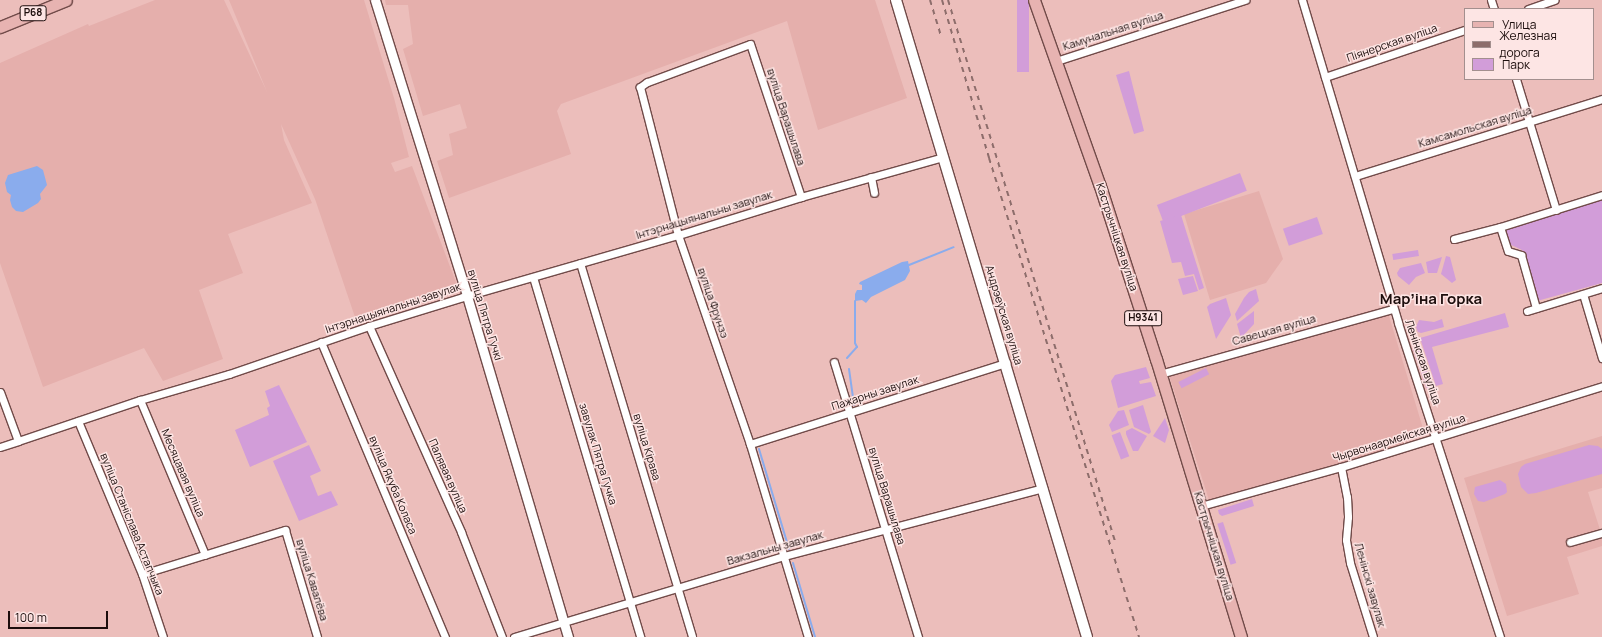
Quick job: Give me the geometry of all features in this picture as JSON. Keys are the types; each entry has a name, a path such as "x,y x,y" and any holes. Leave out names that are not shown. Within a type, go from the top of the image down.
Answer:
{"main road":[{"name":"Р68","path":"0,27 45,4 66,0"},
{"name":"Андрэеўская вуліца","path":"896,0 1088,637"},
{"name":"Кастрычніцкая вуліца","path":"1034,0 1100,184 1241,637"}],"street":[{"name":"вуліца Пятра Гучкі","path":"375,0 467,296 568,637"},
{"name":"Камунальная вуліца","path":"1056,61 1245,0"},
{"name":"Ленінская вуліца","path":"1302,0 1393,309 1437,438 1500,637"},
{"path":"1531,8 1554,0"},
{"name":"Піянерская вуліца","path":"1325,77 1464,30"},
{"name":"вуліца Варашылава","path":"750,44 801,197"},
{"name":"вуліца Фрунзэ","path":"750,44 647,82 640,87 678,236 750,444 808,637"},
{"path":"1516,80 1556,210"},
{"name":"Камсамольская вуліца","path":"1355,176 1530,122 1602,98"},
{"name":"Інтэрнацыянальны завулак","path":"0,447 140,400 229,374 369,326 580,263 678,236 801,197 943,157"},
{"path":"871,177 874,193"},
{"path":"1454,239 1500,227 1602,195"},
{"path":"1500,227 1508,251 1521,255 1536,308"},
{"name":"вуліца Кірава","path":"580,263 692,637"},
{"name":"завулак Пятра Гучка","path":"533,277 640,637"},
{"path":"1527,311 1602,288"},
{"path":"1583,294 1602,358"},
{"name":"Савецкая вуліца","path":"1160,374 1393,309"},
{"name":"Палявая вуліца","path":"369,326 461,532 502,637"},
{"name":"вуліца Якуба Коласа","path":"321,342 445,637"},
{"name":"вуліца Варашылава","path":"834,362 851,412 918,637"},
{"name":"Пажарны завулак","path":"750,444 1006,363"},
{"name":"Чырвонаармейская вуліца","path":"1201,506 1341,467 1602,386"},
{"path":"0,392 18,441"},
{"name":"Месяцавая вуліца","path":"140,400 206,555"},
{"name":"вуліца Станіслава Астапчыка","path":"78,421 142,574 163,637"},
{"name":"Ленінскі завулак","path":"1341,467 1347,497 1348,516 1346,540 1350,563 1373,637"},
{"name":"Вакзальны завулак","path":"514,637 784,556 1043,488"},
{"name":"вуліца Кавалёва","path":"206,555 285,530 317,637"},
{"path":"1570,542 1602,533"},
{"path":"142,574 206,555"}],"shaded area":[{"path":"155,0 224,0 267,92 229,0 364,0 394,98 409,157 391,163 395,172 412,166 457,285 357,323 315,199 281,124 284,140 312,203 228,234 243,273 199,290 223,359 163,381 144,348 43,387 0,263 0,63 88,24 89,26"},
{"path":"385,0 875,0 907,98 818,130 787,21 561,104 557,111 571,154 449,198 437,161 453,155 449,134 467,128 460,104 423,116 403,49 413,44 408,5 386,5"},
{"path":"1259,191 1283,259 1266,283 1210,300 1184,214"},
{"path":"1386,306 1425,435 1376,453 1209,500 1167,369"},
{"path":"1602,436 1602,488 1588,492 1602,536 1602,546 1567,557 1579,594 1507,616 1464,478"}],"green space":[{"path":"1017,0 1029,0 1029,72 1017,72"},
{"path":"1129,71 1144,131 1134,134 1116,75"},
{"path":"1240,173 1247,191 1164,223 1157,205"},
{"path":"1602,199 1602,283 1537,301 1526,256 1522,250 1507,243 1505,235 1506,230"},
{"path":"1181,215 1204,288 1199,290 1194,274 1185,276 1181,262 1172,263 1160,221"},
{"path":"1317,217 1323,234 1289,246 1283,229"},
{"path":"1418,250 1419,256 1393,260 1392,254"},
{"path":"1446,256 1450,257 1456,280 1452,283 1441,274"},
{"path":"1442,257 1437,273 1428,273 1426,262"},
{"path":"1421,263 1425,273 1416,277 1409,285 1398,276 1397,273 1400,268"},
{"path":"1193,276 1198,291 1183,295 1178,279"},
{"path":"1256,289 1259,301 1237,321 1235,314 1244,298 1249,292"},
{"path":"1226,298 1231,315 1216,339 1207,307 1210,304"},
{"path":"1254,311 1254,324 1241,338 1237,324"},
{"path":"1505,313 1509,327 1432,347 1443,384 1436,386 1420,338"},
{"path":"1442,319 1444,327 1421,333 1418,332 1416,327 1419,320 1434,322"},
{"path":"1416,346 1420,350 1432,386 1431,389 1428,390 1413,349 1413,347"},
{"path":"1146,367 1150,378 1139,381 1140,384 1151,382 1156,396 1118,408 1111,381 1115,375"},
{"path":"1206,368 1209,374 1182,388 1178,382"},
{"path":"279,385 307,442 250,467 235,430 269,415 267,408 270,406 265,391"},
{"path":"1143,405 1151,432 1149,434 1134,427 1129,410"},
{"path":"1124,410 1129,425 1112,432 1109,425 1118,411"},
{"path":"1165,418 1169,430 1165,443 1153,436"},
{"path":"1132,428 1147,436 1138,451 1133,451 1126,434 1126,431"},
{"path":"1120,432 1129,456 1121,459 1112,435"},
{"path":"309,445 321,471 310,476 318,496 331,491 338,505 299,521 273,461"},
{"path":"1589,445 1598,446 1602,449 1602,474 1536,493 1528,494 1521,487 1518,474 1521,467 1525,464"},
{"path":"1500,480 1506,484 1507,492 1505,494 1484,502 1478,501 1474,494 1475,487"},
{"path":"1252,499 1254,506 1222,516 1219,514 1218,510"},
{"path":"1223,522 1236,563 1231,565 1217,524"}],"water":[{"path":"37,166 43,170 47,185 40,194 41,199 38,203 23,212 16,211 12,207 10,200 11,195 7,192 5,183 8,175"},
{"path":"908,261 910,271 905,280 871,297 866,303 862,300 855,301 855,294 857,290 862,290 862,285 859,284 860,282 902,262"}],"waterway":[{"path":"909,265 954,247"},
{"path":"847,358 857,347 855,343 855,301"},
{"path":"849,369 854,405"},
{"path":"759,449 789,549"},
{"path":"793,563 815,637"}],"railway":[{"path":"930,0 941,35"},
{"path":"942,0 989,158 1139,637"},
{"path":"948,0 1115,541"}],"district":[{"name":"Марʼіна Горка","path":"1431,299"}]}
